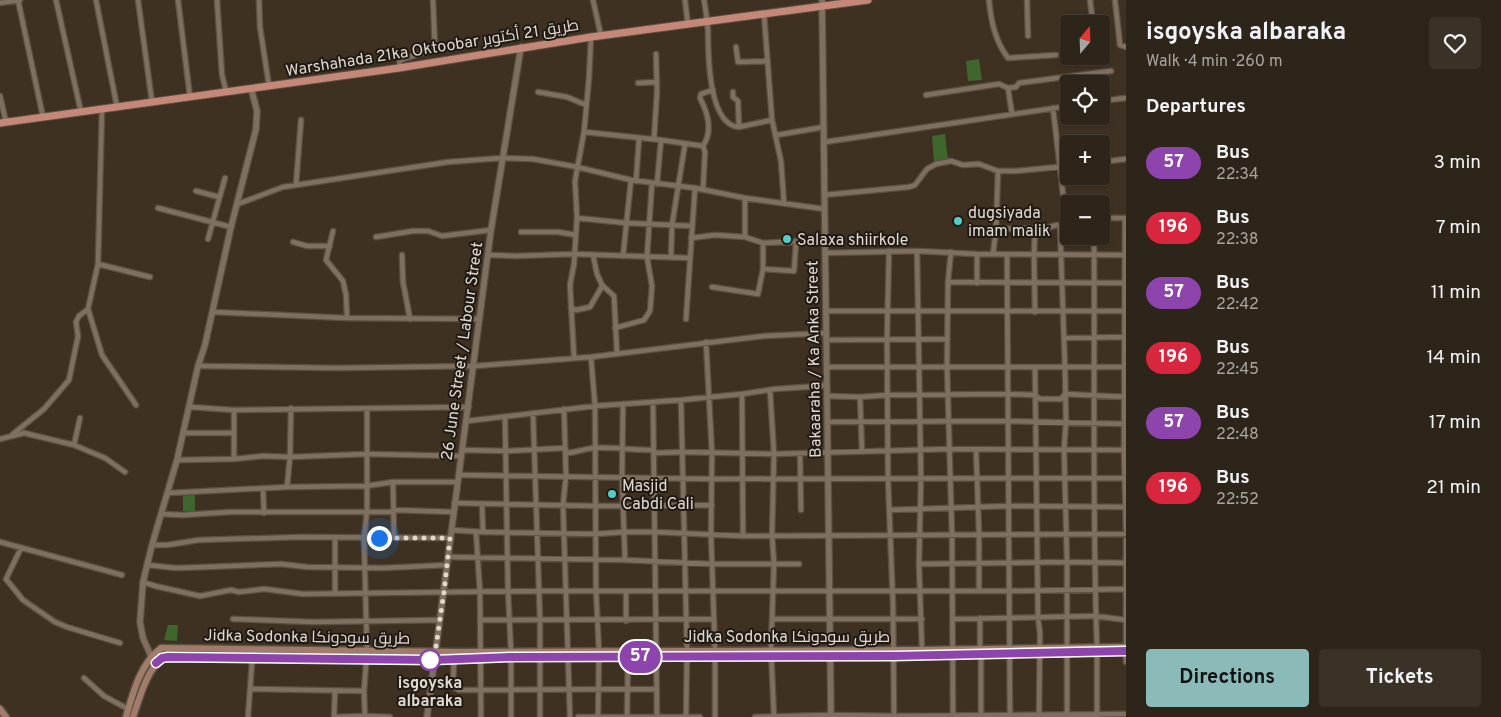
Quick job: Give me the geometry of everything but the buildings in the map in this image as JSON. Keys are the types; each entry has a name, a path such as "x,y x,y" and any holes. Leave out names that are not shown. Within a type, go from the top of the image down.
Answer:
{"main road":[{"name":"Warshahada 21ka Oktoobar طريق 21 أكتوبر","path":"3,123 399,68 521,47 764,14 822,3 868,0"},
{"name":"Jidka Sodonka طريق سودونكا","path":"893,653 922,650 1039,651 1126,647"},
{"name":"Jidka Sodonka طريق سودونكا","path":"151,656 161,648 434,652 481,655 953,651"},
{"name":"Jidka Sodonka طريق سودونكا","path":"1097,649 1126,651"},
{"name":"Jidka Sodonka طريق سودونكا","path":"598,654 628,658 656,654"},
{"name":"Jidka Sodonka طريق سودونكا","path":"156,663 162,658 434,660 481,655"},
{"path":"133,717 144,666 151,656"},
{"path":"126,717 128,709 156,663"},
{"path":"0,709 6,717"}],"street":[{"path":"0,3 19,0 43,117"},
{"path":"56,0 81,112"},
{"path":"96,0 117,107"},
{"path":"138,0 152,102"},
{"path":"178,0 190,97"},
{"path":"217,0 222,75 226,91"},
{"path":"259,0 269,86"},
{"path":"399,68 400,60 435,49 433,0"},
{"path":"594,0 601,36"},
{"path":"685,0 688,25"},
{"path":"704,0 710,80 723,119 739,127 772,120"},
{"path":"989,0 995,35 1002,51 1008,58 1056,55"},
{"path":"1027,0 1028,36"},
{"path":"1090,0 1092,15"},
{"path":"1115,0 1120,45 1126,47"},
{"name":"Bakaaraha / Ka Anka Street","path":"822,3 831,716"},
{"path":"764,14 772,120 777,135 781,161 784,203"},
{"path":"574,357 570,285 574,264 577,218 575,181 584,132 590,37"},
{"name":"26 June Street / Labour Street","path":"427,717 454,503 475,366 491,230 521,47"},
{"path":"736,47 738,62 768,61"},
{"path":"654,139 657,82 656,54"},
{"path":"926,95 999,84 1008,88 1016,87 1019,83 1111,71"},
{"path":"638,83 657,82"},
{"path":"156,663 143,638 140,622 143,582 184,433 198,366 206,345 256,129 257,111 251,88"},
{"path":"1008,88 1012,114"},
{"path":"703,146 707,141 709,129 707,115 700,96 713,90"},
{"path":"538,92 567,97 586,104"},
{"path":"733,92 738,102 739,127"},
{"path":"0,96 3,123"},
{"path":"1110,100 1126,98"},
{"path":"825,142 1060,107"},
{"path":"1053,108 1060,160"},
{"path":"102,109 98,264 88,308 102,355 136,405"},
{"path":"296,185 301,120"},
{"path":"777,135 824,127"},
{"path":"584,132 703,146"},
{"path":"623,256 639,138"},
{"path":"615,328 644,320 649,314 652,286 647,256 648,224 661,140"},
{"path":"671,257 672,225 685,144"},
{"path":"703,146 705,152 703,190"},
{"path":"238,204 272,190 296,185 448,162 502,158 533,159 633,181 695,188 745,198 824,209"},
{"path":"1110,161 1126,159"},
{"path":"824,196 910,187 915,185 927,169 936,164 951,161 963,165 979,164 998,171 1060,167"},
{"path":"993,254 998,171"},
{"path":"208,239 225,178"},
{"path":"686,319 695,188"},
{"path":"196,190 219,197"},
{"path":"745,198 745,237"},
{"path":"158,208 232,227"},
{"path":"577,218 626,223 692,226"},
{"path":"1110,218 1125,218 1126,530"},
{"path":"996,229 1060,226"},
{"path":"1035,228 1035,312"},
{"path":"376,237 413,231 428,231 442,236 491,230"},
{"path":"333,231 326,260 343,280 346,295 346,318"},
{"path":"521,232 558,232 576,235"},
{"path":"691,238 716,235 745,237 763,243 825,240"},
{"path":"294,242 307,246 330,246"},
{"path":"764,270 794,270 796,242"},
{"path":"712,287 758,294 764,270 763,243"},
{"path":"1060,245 1066,422 1064,449 1067,534 1067,716"},
{"path":"1094,245 1095,450 1093,479 1096,534 1097,715"},
{"path":"890,251 887,367 894,716"},
{"path":"825,253 917,251 977,254 1126,255"},
{"path":"917,251 921,479 919,564 922,650"},
{"path":"951,252 948,282 947,395 952,534 952,716"},
{"path":"489,254 516,256 574,254 690,258"},
{"path":"977,254 977,284"},
{"path":"1007,254 1010,716"},
{"path":"402,255 403,282 410,319"},
{"path":"593,255 597,274 602,285 614,296 618,354"},
{"path":"98,264 150,278"},
{"path":"948,282 977,284 1126,283"},
{"path":"572,308 576,310 590,307 602,285"},
{"path":"13,434 44,409 69,380 78,336 76,322 88,308"},
{"path":"827,311 1126,311"},
{"path":"213,312 346,318 480,319"},
{"path":"198,366 337,368 475,366 591,357 764,336 948,339"},
{"path":"1064,338 1126,337"},
{"path":"706,342 712,453 711,534 715,717"},
{"path":"591,357 595,406 598,717"},
{"path":"827,367 1126,367"},
{"path":"1035,368 1039,716"},
{"path":"467,421 564,409 821,386 825,385 827,380"},
{"path":"770,390 774,454 772,534 774,563 771,653 774,716"},
{"path":"742,394 743,536"},
{"path":"827,396 1007,394 1035,395 1040,399 1061,398 1065,394 1094,394 1126,397"},
{"path":"860,397 862,451"},
{"path":"681,400 684,479 684,592 687,654 686,717"},
{"path":"653,402 657,717"},
{"path":"623,404 622,477 625,560"},
{"path":"190,407 234,410 469,406"},
{"path":"287,487 290,457 290,408"},
{"path":"365,716 364,691 367,651 364,538 367,511 367,409"},
{"path":"564,409 566,476 564,505 570,717"},
{"path":"234,410 234,459"},
{"path":"533,413 540,620 540,717"},
{"path":"506,417 511,717"},
{"path":"74,445 80,418"},
{"path":"828,422 1007,421 1125,424"},
{"path":"0,439 13,434 24,433 74,445 106,458 125,472"},
{"path":"184,433 234,433"},
{"path":"565,448 567,452 578,452 595,448 653,450 656,453 742,454 949,449 1125,450"},
{"path":"177,460 234,459 263,456 462,453 565,448"},
{"path":"976,449 980,534 979,591"},
{"path":"800,452 801,510"},
{"path":"458,475 801,480 1126,478"},
{"path":"168,493 287,487 366,486 393,482 458,482"},
{"path":"393,482 394,537"},
{"path":"263,488 264,513"},
{"path":"454,503 596,506 712,505"},
{"path":"482,504 483,532"},
{"path":"889,510 1008,506 1126,507"},
{"path":"161,514 391,512 394,510 454,512"},
{"path":"451,530 596,534 655,532 743,536 772,534 1126,534"},
{"path":"476,532 481,620 481,717"},
{"path":"335,538 336,594"},
{"path":"152,545 199,540 450,538"},
{"path":"1126,540 1126,662"},
{"path":"0,542 122,575"},
{"path":"22,548 6,579 23,600 67,628 120,643"},
{"path":"448,557 625,560 712,564 799,564"},
{"path":"919,564 979,562 1126,563"},
{"path":"147,565 184,568 281,564 307,567 365,568 447,565"},
{"path":"143,582 200,596 232,590 239,592 264,589 303,594 336,594 366,592 480,593 508,591 1010,591 1126,589"},
{"path":"626,591 626,621"},
{"path":"952,619 1096,616 1126,620"},
{"path":"980,618 981,716"},
{"path":"233,619 440,620"},
{"path":"481,620 626,621 714,619"},
{"path":"772,619 922,619"},
{"path":"248,717 253,659 252,649"},
{"path":"627,717 628,658"},
{"path":"454,659 454,688 510,690 656,689"},
{"path":"84,678 104,696 128,709"},
{"path":"250,689 364,691"},
{"path":"334,691 336,717 390,717"},
{"path":"755,717 1067,716 1126,714"},
{"path":"578,717 700,717"}],"green space":[{"path":"979,59 982,80 968,81 966,61"},
{"path":"945,134 948,160 934,163 932,136"},
{"path":"183,493 195,493 195,511 183,511"},
{"path":"168,625 178,625 177,641 164,640"}],"bus line":[{"name":"57","path":"156,663 162,658 168,657 434,660 511,657 893,656 1126,651"}],"place":[{"name":"dugsiyada imam malik","path":"958,221"},
{"name":"Salaxa shiirkole","path":"787,239"},
{"name":"Masjid Cabdi Cali","path":"612,494"},
{"name":"isgoyska albaraka","path":"430,660"}],"route":[{"path":"379,538 450,538 434,660 430,660"}]}
